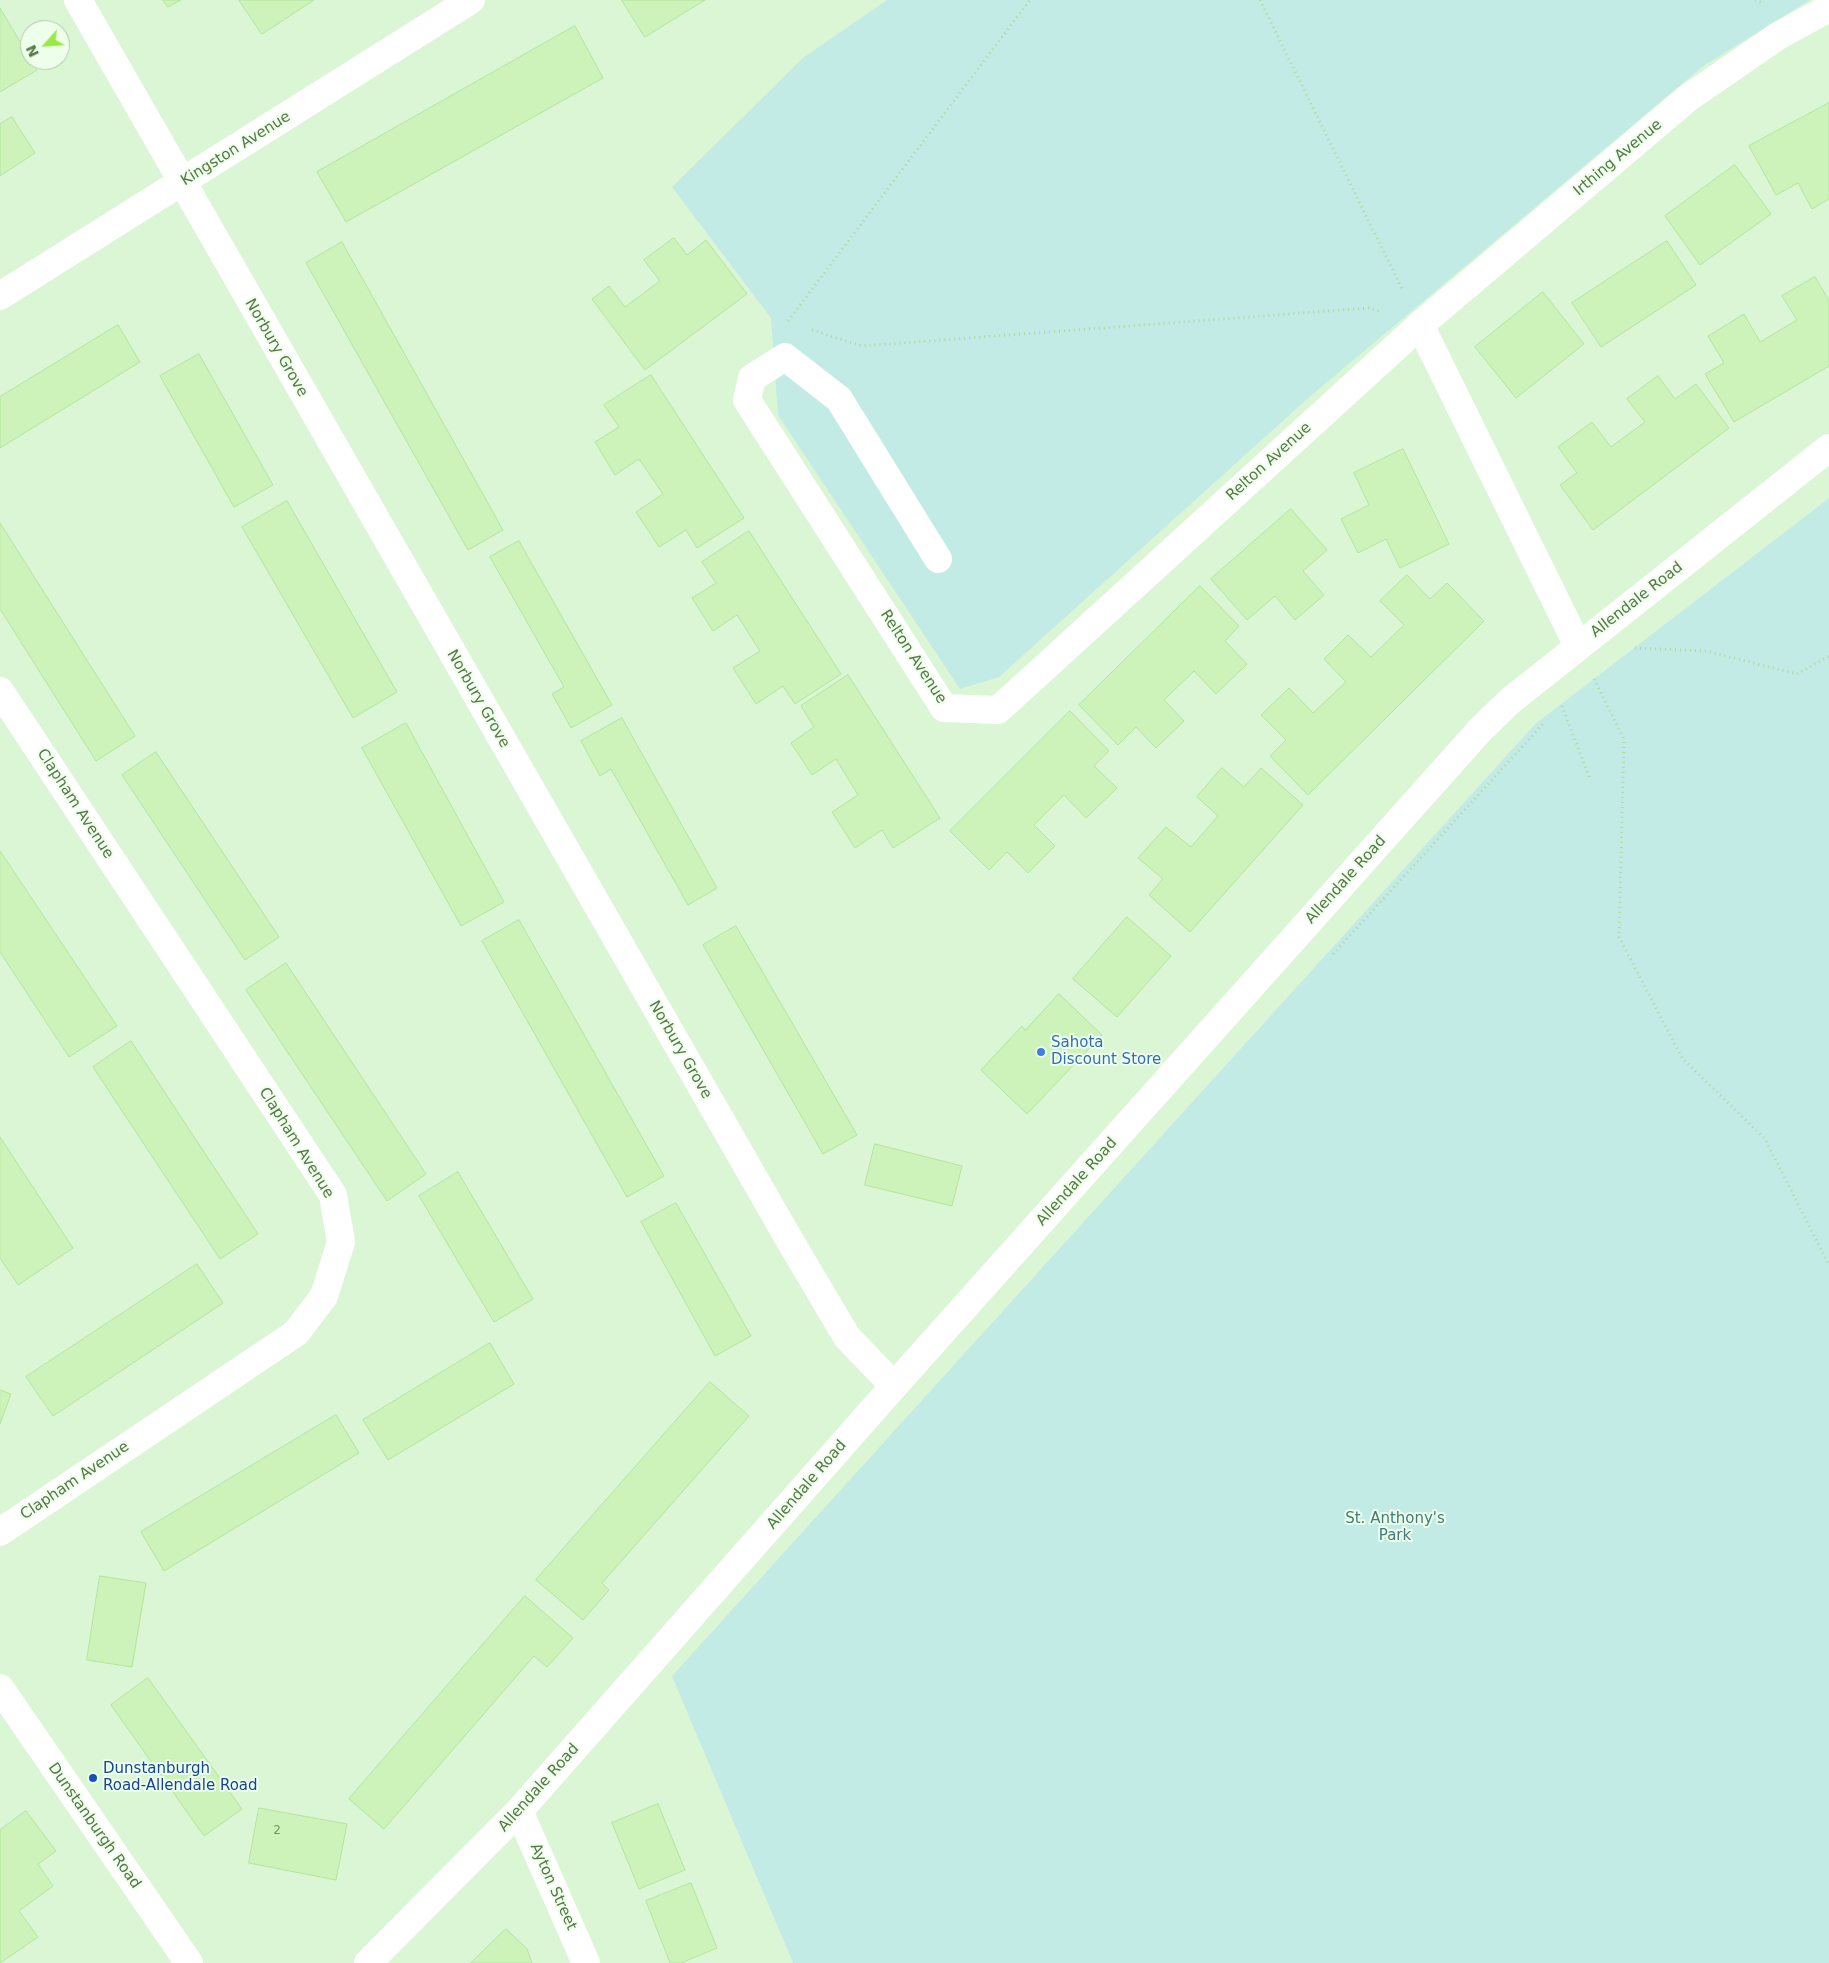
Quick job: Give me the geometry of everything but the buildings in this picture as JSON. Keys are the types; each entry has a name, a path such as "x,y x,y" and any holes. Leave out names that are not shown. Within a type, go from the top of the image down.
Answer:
{"street":[{"name":"Norbury Grove","path":"78,0 808,1271 847,1337 894,1386"},
{"name":"Kingston Avenue","path":"0,296 182,184 471,0"},
{"name":"Irthing Avenue","path":"1420,325 1688,98 1778,36 1829,8"},
{"name":"Relton Avenue","path":"938,559 839,399 786,357 752,378 747,400 944,708 998,710 1420,325"},
{"path":"1420,325 1578,646"},
{"name":"Allendale Road","path":"368,1963 519,1811 894,1386 1481,729 1510,701 1578,646 1829,448"},
{"name":"Clapham Avenue","path":"0,691 333,1195 341,1242 324,1296 296,1334 0,1532"},
{"name":"Dunstanburgh Road","path":"0,1688 189,1963"},
{"name":"Ayton Street","path":"519,1811 586,1963"}],"path":[{"path":"797,325 787,322 1030,0"},
{"path":"1260,0 1420,325"},
{"path":"806,328 862,346 1369,308 1420,325"},
{"path":"1829,656 1797,674 1706,651 1578,646 1624,739 1619,938 1682,1058 1765,1139 1829,1265"}],"shaded area":[{"path":"0,0 1829,0 1829,498 1535,724 673,1676 793,1963 0,1963"}],"green space":[{"path":"887,0 1810,0 1703,66 1307,399 999,677 960,689 778,415 771,318 672,187 803,58"},
{"name":"St. Anthony's Park","path":"1829,498 1829,1963 793,1963 672,1676 1535,724"}],"place":[{"name":"Sahota Discount Store","path":"1041,1052"},
{"name":"Dunstanburgh Road-Allendale Road","path":"93,1778"}]}
